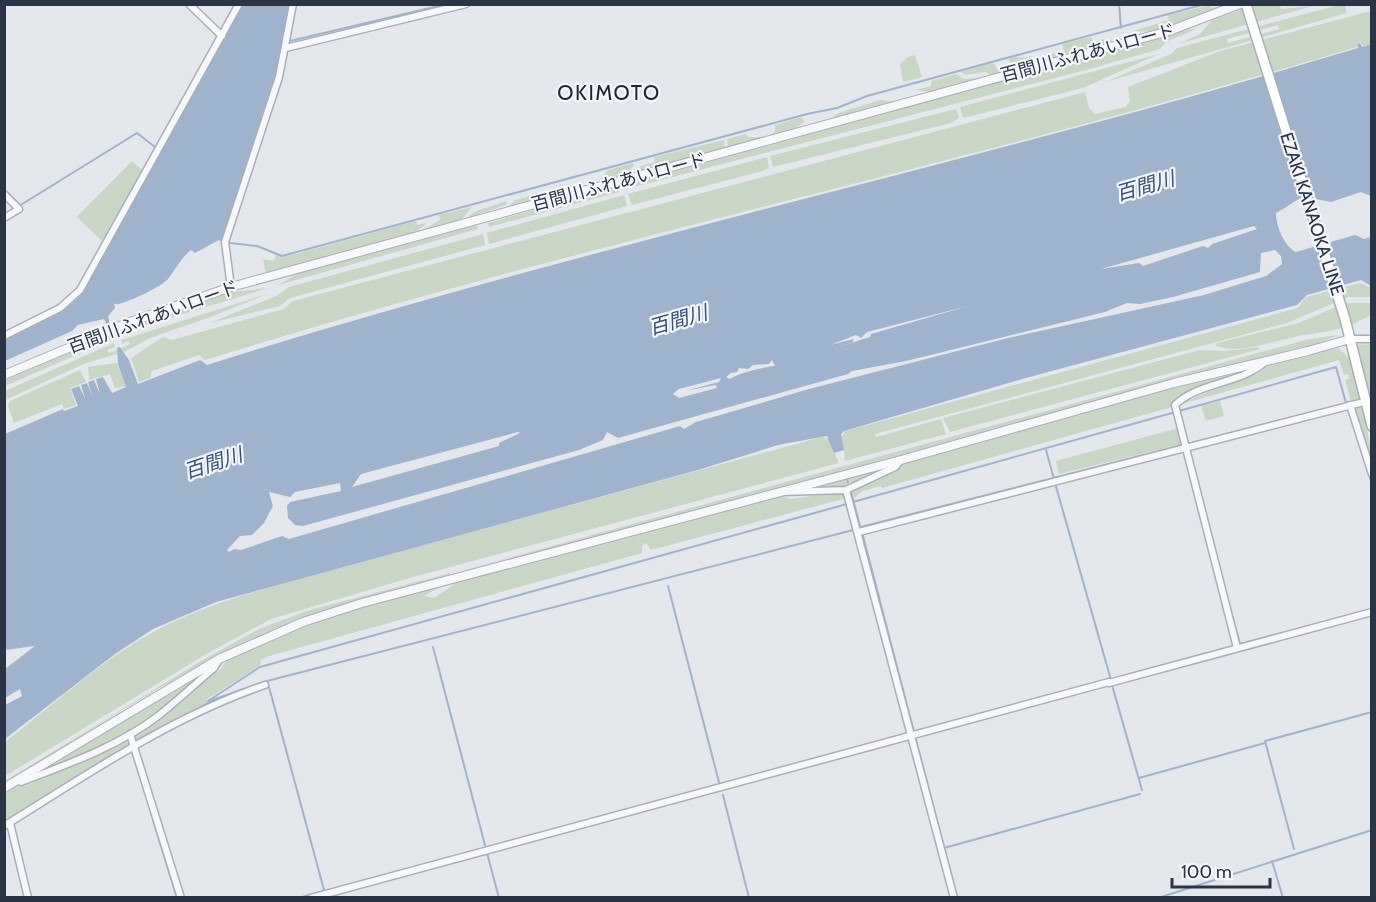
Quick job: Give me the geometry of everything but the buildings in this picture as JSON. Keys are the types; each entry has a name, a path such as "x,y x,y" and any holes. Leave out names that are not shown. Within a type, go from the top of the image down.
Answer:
{"main road":[{"name":"EZAKI KANAOKA LINE","path":"1246,4 1346,319 1371,426"}],"street":[{"path":"189,4 222,36"},
{"path":"4,336 60,308 80,290 239,4"},
{"path":"231,287 225,242 286,48 293,4"},
{"name":"百間川ふれあいロード","path":"4,375 130,322 231,287 1169,31 1240,4"},
{"path":"286,48 464,5"},
{"path":"4,194 17,206 4,218"},
{"path":"4,788 219,659 294,626 362,603 901,460 1174,383 1350,339 1371,339"},
{"path":"1237,648 1175,412 1177,403 1219,383 1258,369 1265,362"},
{"path":"860,530 1360,403"},
{"path":"1350,405 1371,474"},
{"path":"780,492 846,490 895,467 901,460"},
{"path":"846,490 860,530 954,897"},
{"path":"311,897 1371,612"},
{"path":"19,779 21,782 100,752 130,734 157,717 214,668 219,659"},
{"path":"28,897 7,825 133,746 218,701 265,685"},
{"path":"130,734 181,897"}],"green space":[{"path":"1211,5 1211,8 1227,5 1169,28 1145,32 1133,31 1169,20 1168,15"},
{"path":"1254,5 1280,5 1281,9 1313,6 1178,44 1200,34 1212,20"},
{"path":"1339,5 1345,5 1347,13 1105,82 1171,54 1177,48","holes":["1278,25 1279,29 1228,43 1227,39"]},
{"path":"1371,11 1371,44 1362,46 1361,42 1357,43 1357,47 1214,89 492,277 205,360 199,355 152,371 150,378 139,382 131,358 163,337 172,340 284,309 293,301 1085,92 1089,108 1095,114 1125,107 1130,102 1128,87 1220,51"},
{"path":"1199,28 1166,42 1160,49 1086,70 630,188 629,184"},
{"path":"1091,37 1093,42 1104,39 1117,42 1026,66 1039,57 1064,51 1062,44"},
{"path":"1159,54 1083,88 963,118 960,107"},
{"path":"915,55 922,77 903,82 900,64 908,57"},
{"path":"1030,58 1020,67 1010,70 1004,67 1011,65 1009,59"},
{"path":"993,63 997,69 1006,71 990,75 985,72 965,75 961,72"},
{"path":"956,74 963,79 982,78 929,92 916,90 931,86 931,81"},
{"path":"881,100 895,102 830,120 838,113"},
{"path":"956,109 959,118 951,123 773,167 770,156"},
{"path":"802,117 804,122 796,128 767,137 775,131 775,125"},
{"path":"746,134 748,137 762,137 728,147 727,139"},
{"path":"724,140 725,148 632,174 641,166 655,162 654,157"},
{"path":"767,157 769,168 763,171 632,205 628,194"},
{"path":"132,161 141,169 143,167 145,169 104,243 77,217"},
{"path":"633,163 634,166 624,175 602,181 600,179 608,170"},
{"path":"618,186 619,192 489,227 488,223"},
{"path":"550,191 549,197 507,208 515,200"},
{"path":"624,195 627,206 489,244 487,233"},
{"path":"507,201 506,205 467,218 476,211"},
{"path":"472,207 461,220 422,231 440,220 439,215"},
{"path":"416,221 417,225 427,223 414,234 266,274 263,259 274,261 276,255 282,257 292,255"},
{"path":"477,225 478,229 278,285 299,273"},
{"path":"483,234 485,245 290,298 280,306 210,323 278,295 289,287"},
{"path":"1361,283 1371,288 1371,297 1348,297 1287,323 875,434 876,437 941,419 946,434 845,461 842,436 845,431 1298,308 1306,297"},
{"path":"268,288 138,328 5,386 5,380 134,325 225,293"},
{"path":"267,294 150,338 124,352 121,348 130,344 128,341 122,344 121,340"},
{"path":"1345,303 1371,303 1371,315 1353,324 1349,318 1340,321 1341,328 1248,348 1216,346 1217,343 1299,323"},
{"path":"1338,335 1310,347 1105,398 779,489 457,572 1309,339"},
{"path":"114,343 115,347 107,350 109,353 117,350 117,354 86,363 5,400 5,391"},
{"path":"1371,344 1371,414 1356,345"},
{"path":"1257,347 1260,349 950,432 943,418 1200,350 1226,351"},
{"path":"1338,348 1351,360 1371,448 1371,466 1354,410 1361,405 1359,399 1351,401 1345,380 1349,379 1348,374 1344,375 1339,360 1178,405 1230,382 1259,373 1268,366"},
{"path":"117,363 126,386 115,388 110,374 89,380 88,367"},
{"path":"80,370 86,382 70,388 76,405 64,409 62,404 14,423 8,406 10,401"},
{"path":"1250,370 1173,403 1172,407 882,488 880,486 863,491 854,498 852,489 898,470 905,462 1150,392"},
{"path":"1220,401 1224,416 1206,421 1201,406"},
{"path":"1178,425 1182,444 1059,474 1056,461 1175,429"},
{"path":"822,437 829,439 839,463 413,577 271,619 208,653 5,776 5,742 123,651 159,629 195,612 291,581"},
{"path":"886,467 851,485 848,478"},
{"path":"846,478 847,486 798,490"},
{"path":"842,492 847,498 651,550 646,543 642,545 642,553 269,656 261,660 260,666 207,699 207,702 135,741 136,733 221,669 227,659 310,623 449,582 424,596 434,598 459,581 780,495 790,499"},
{"path":"450,573 449,576 320,612 243,644 173,680 5,783 201,661 259,629 306,611"},
{"path":"208,670 155,716 98,750 32,775"},
{"path":"124,740 131,744 5,821 5,792 14,786 26,786 99,754"}],"water":[{"path":"243,5 291,5 280,61 222,242 219,240 195,253 191,250 164,282 133,299 114,304 115,308 108,316 110,325 107,325 104,319 78,325 72,331 5,361 5,339 64,310 81,295"},
{"name":"百間川","path":"1360,43 1362,47 1371,44 1371,196 1361,192 1331,202 1316,199 1314,192 1303,196 1276,213 1277,224 1282,235 1296,252 1355,235 1364,239 1371,237 1371,286 1361,280 1307,295 1297,305 1026,378 844,431 841,434 844,450 834,453 827,436 778,445 698,470 216,602 153,629 115,654 5,739 5,705 22,696 20,689 5,698 5,669 35,646 5,650 5,434 63,409 64,411 78,406 71,389 79,386 85,398 81,385 87,383 92,396 88,382 94,380 100,394 96,379 103,377 112,393 126,387 118,364 117,348 120,347 129,360 138,384 200,360 207,365 494,281 1071,129 1358,48 1357,44","holes":["1254,226 1257,229 1212,244 1208,248 1203,246 1143,266 1139,263 1101,269","1275,250 1281,256 1282,264 1266,276 1204,295 1008,338 809,389 696,422 684,429 680,426 289,539 282,536 241,550 234,549 229,552 227,550 240,536 252,535 264,523 273,506 269,492 290,497 295,492 340,483 341,491 290,502 287,506 288,518 295,525 303,526 579,450 603,440 607,432 618,438 852,371 906,361 1105,312 1127,303 1140,304 1173,297 1260,272 1261,253","968,306 871,334 870,337 852,343 854,339 830,345 856,335 861,338 867,332","772,360 775,366 730,379 726,377 737,372 739,368 748,369 753,365 769,364","721,378 719,382 685,391 716,385 717,388 679,398 673,394 679,389","518,432 520,433 499,443 499,446 352,487 361,474"]}],"waterway":[{"path":"290,41 447,4"},
{"path":"1119,4 1121,28"},
{"path":"230,243 257,246 282,256 807,114 837,108 867,96 1205,4"},
{"path":"19,206 137,133 155,147"},
{"path":"1179,411 1336,367 1346,403"},
{"path":"861,527 1359,400"},
{"path":"1348,408 1353,423"},
{"path":"853,502 1172,413"},
{"path":"1046,450 1054,479"},
{"path":"1367,468 1372,485"},
{"path":"847,478 848,483"},
{"path":"1055,483 1111,680"},
{"path":"851,492 860,526"},
{"path":"208,701 260,667 847,504"},
{"path":"177,720 215,699 267,681 861,528"},
{"path":"862,532 957,898"},
{"path":"668,586 720,786"},
{"path":"1227,597 1240,644"},
{"path":"1241,644 1256,640"},
{"path":"1130,674 1234,646"},
{"path":"433,647 486,849"},
{"path":"1112,685 1142,790"},
{"path":"269,687 324,890"},
{"path":"1294,849 1265,741 1372,712"},
{"path":"884,740 907,733"},
{"path":"1139,778 1265,743"},
{"path":"944,848 1140,794"},
{"path":"723,795 749,898"},
{"path":"153,820 177,898"},
{"path":"1158,898 1372,830"},
{"path":"487,853 499,898"},
{"path":"298,898 456,856"},
{"path":"1272,861 1283,898"}],"district":[{"name":"OKIMOTO","path":"609,93"}]}
